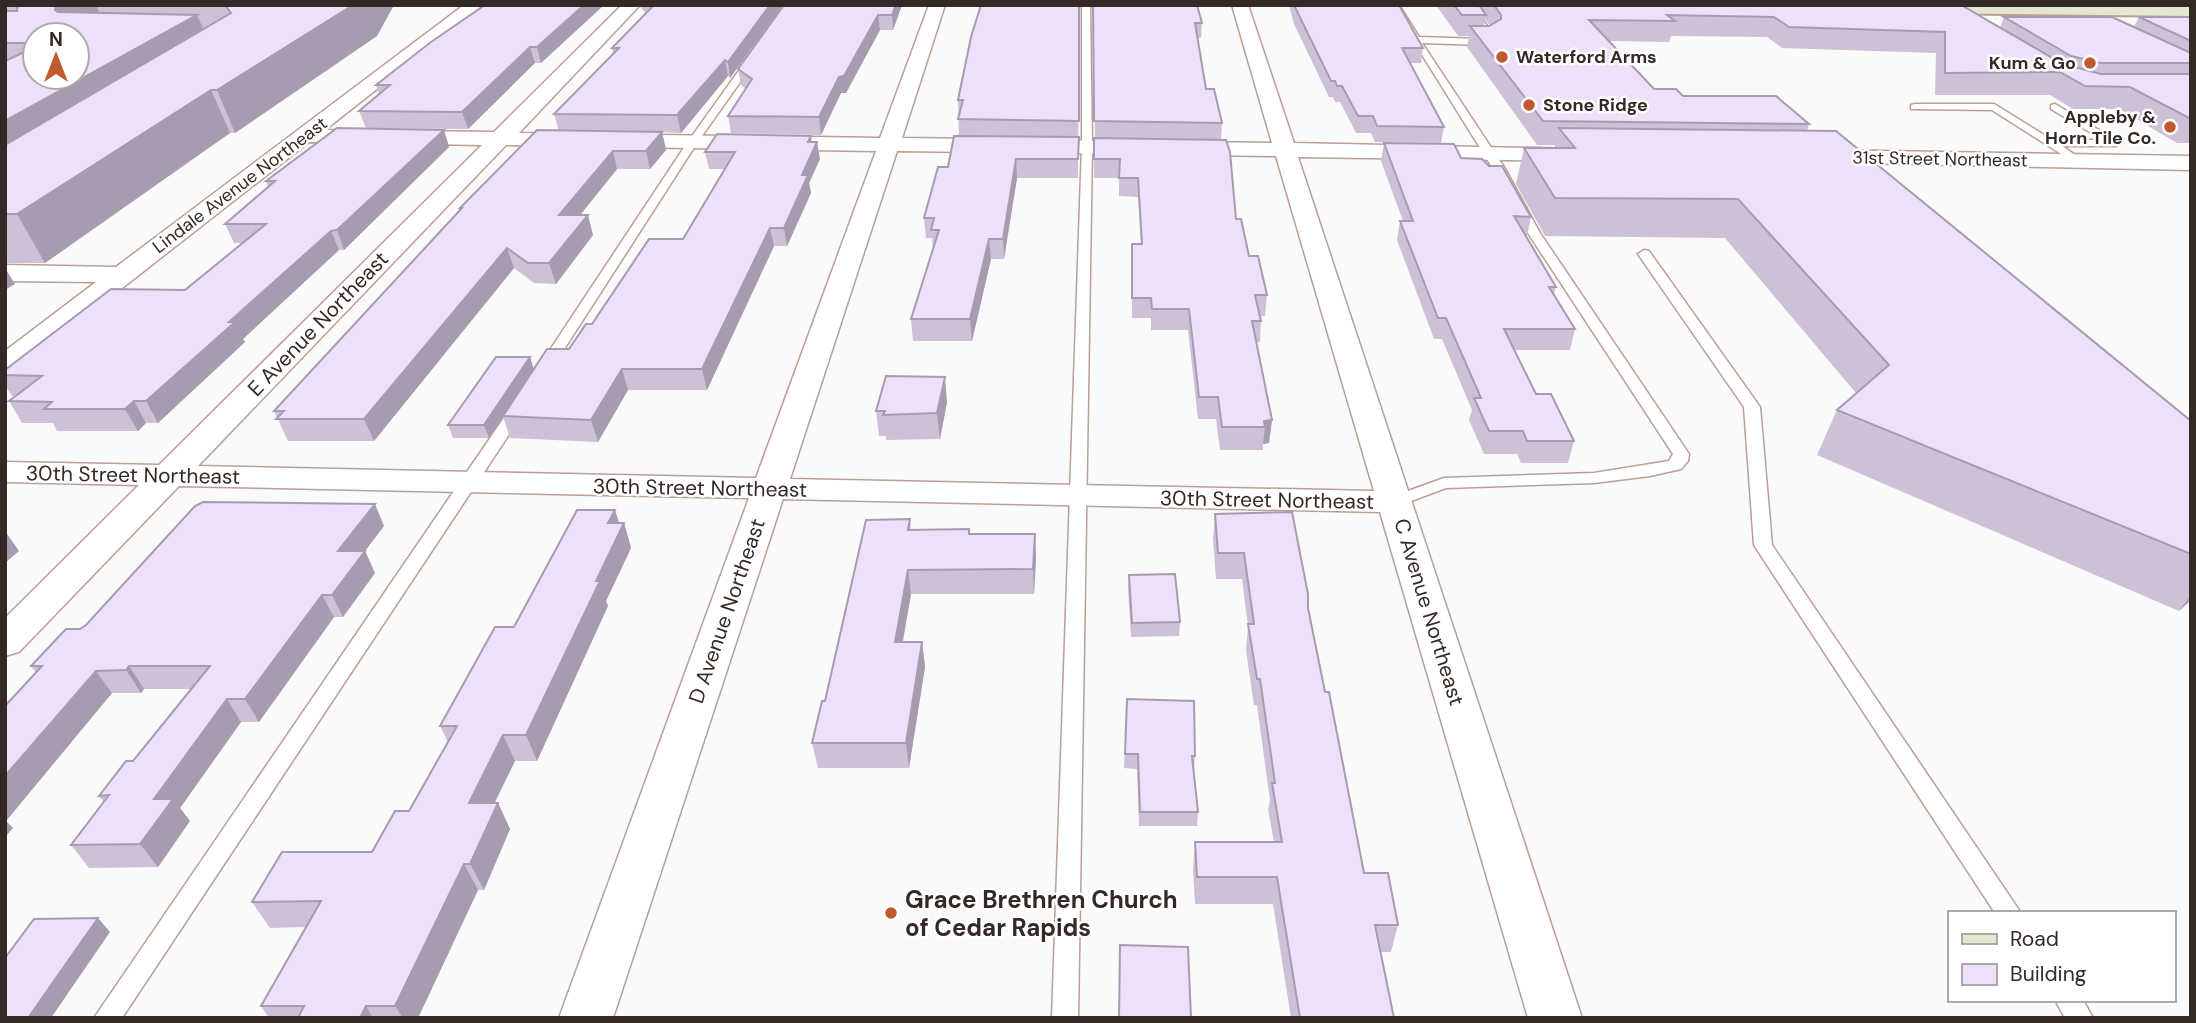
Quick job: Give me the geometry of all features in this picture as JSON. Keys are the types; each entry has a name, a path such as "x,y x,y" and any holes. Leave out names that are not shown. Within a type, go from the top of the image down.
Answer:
{"main road":[{"path":"1894,7 1949,10 2048,7 2191,10"}],"street":[{"name":"Lindale Avenue Northeast","path":"5,365 475,5"},
{"name":"E Avenue Northeast","path":"5,642 632,5"},
{"name":"D Avenue Northeast","path":"586,1018 937,5"},
{"name":"C Avenue Northeast","path":"1240,5 1555,1018"},
{"path":"304,136 1598,154"},
{"name":"31st Street Northeast","path":"1803,157 2191,163"},
{"path":"5,273 123,275"},
{"name":"30th Street Northeast","path":"5,472 1395,502"}],"lane":[{"path":"1065,1018 1076,497 1087,146 1086,5"},
{"path":"1395,5 1488,153 1534,233 1681,454 1680,461 1661,469 1594,478 1444,483 1395,502"},
{"path":"1416,40 1484,42 1491,37 1468,5"},
{"path":"2048,7 2082,21"},
{"path":"107,1018 470,483 692,143 760,48"},
{"path":"1915,107 1994,107 2077,161"},
{"path":"2049,143 2116,143 2055,107"},
{"path":"2096,143 2125,162"},
{"path":"1644,254 1752,407 1763,545 2009,911"},
{"path":"2069,1002 2080,1018"}],"building":[{"path":"18,5 56,5 55,10 58,12 197,15 91,74 91,21 21,21 21,43 5,43 5,11 17,11"},
{"path":"225,5 353,5 217,90 211,90 17,214 5,214 5,145 231,13"},
{"path":"485,5 584,5 537,47 530,47 462,112 359,111 390,85 376,85 431,42"},
{"path":"650,5 770,5 728,62 725,60 677,115 554,114 619,48 612,48 652,7"},
{"path":"784,5 896,5 892,15 878,15 844,76 839,77 819,117 728,116 752,79 738,69"},
{"path":"981,5 1079,5 1079,121 958,119 963,100 958,100 971,37"},
{"path":"1093,5 1197,5 1202,23 1195,23 1206,89 1214,89 1222,123 1094,121"},
{"path":"1294,5 1399,5 1423,48 1402,48 1444,127 1377,126 1373,116 1358,116 1342,86 1331,81"},
{"path":"1454,5 1479,5 1486,15 1462,15"},
{"path":"1494,5 1961,5 2063,64 2101,74 2191,74 2191,119 2130,87 2085,86 2060,72 1945,73 1945,32 1789,27 1774,17 1667,15 1675,21 1589,20 1654,89 1676,89 1683,96 1776,96 1809,124 1543,121 1470,26 1489,26 1501,19"},
{"path":"2004,17 2112,17 2191,53 2191,63 2101,63 2071,56"},
{"path":"2139,17 2191,17 2191,41"},
{"path":"21,54 21,91 59,91 5,121 5,61"},
{"path":"337,128 444,130 337,230 331,231 229,322 235,322 146,401 134,401 125,409 44,409 52,402 9,401 42,376 5,375 5,370 111,289 185,290 266,224 225,224 275,181 266,181"},
{"path":"1559,128 1836,131 2191,421 2191,554 1837,410 1889,365 1738,199 1555,198 1524,148 1575,148"},
{"path":"537,130 662,132 646,151 613,151 559,215 588,215 549,263 528,263 507,248 364,419 276,419 284,411 274,411 460,208"},
{"path":"717,134 811,136 808,142 817,142 802,175 808,175 784,228 770,228 702,369 622,369 591,420 503,416 547,349 569,349 586,324 592,324 649,239 683,239 735,152 705,152"},
{"path":"954,136 1079,137 1078,159 1016,159 1003,239 989,239 970,319 911,319 939,230 931,230 934,218 924,218 938,167 948,167"},
{"path":"1094,138 1226,140 1230,152 1236,219 1241,219 1249,256 1258,256 1267,295 1255,295 1261,321 1252,321 1272,420 1264,421 1265,427 1222,427 1218,397 1199,397 1189,309 1152,309 1151,298 1132,298 1132,244 1142,244 1138,178 1119,178 1120,159 1094,159"},
{"path":"1384,143 1454,144 1461,158 1482,159 1489,166 1502,166 1531,217 1514,216 1556,287 1549,287 1575,329 1504,329 1536,394 1551,394 1574,441 1527,441 1523,431 1489,431 1474,398 1481,398 1446,318 1438,318 1400,221 1413,221"},
{"path":"496,357 530,357 484,425 448,425"},
{"path":"886,376 945,377 937,413 883,415 885,411 876,411"},
{"path":"203,502 375,504 338,551 365,551 332,595 322,595 245,699 227,699 154,799 173,799 140,844 71,845 109,795 99,796 126,761 133,761 210,666 129,666 126,670 96,671 5,776 5,706 42,666 31,666 66,629 80,629 86,625 195,506"},
{"path":"577,510 615,510 608,523 624,523 596,581 600,581 526,735 503,735 469,803 498,803 470,864 464,864 395,1006 366,1006 360,1018 298,1018 304,1006 261,1006 321,901 252,902 282,852 372,852 395,811 409,811 457,726 440,726 495,627 514,627"},
{"path":"1292,512 1308,594 1308,608 1325,692 1329,692 1364,873 1388,873 1398,925 1375,925 1394,1018 1300,1018 1277,877 1197,877 1195,842 1282,842 1260,679 1257,679 1248,624 1254,624 1244,553 1218,553 1215,514"},
{"path":"910,519 908,530 969,529 969,534 1035,534 1033,569 908,570 895,642 922,642 906,743 812,743 822,701 825,701 866,520"},
{"path":"1175,574 1180,622 1132,623 1129,575"},
{"path":"1127,699 1194,701 1195,756 1192,756 1198,812 1140,812 1138,754 1125,754"},
{"path":"98,918 28,1018 5,1018 5,958 34,919"},
{"path":"1120,945 1188,947 1191,1018 1119,1018"}],"place":[{"name":"Waterford Arms","path":"1502,57"},
{"name":"Kum & Go","path":"2090,63"},
{"name":"Stone Ridge","path":"1529,105"},
{"name":"Appleby & Horn Tile Co.","path":"2170,127"},
{"name":"Grace Brethren Church of Cedar Rapids","path":"891,913"}]}
